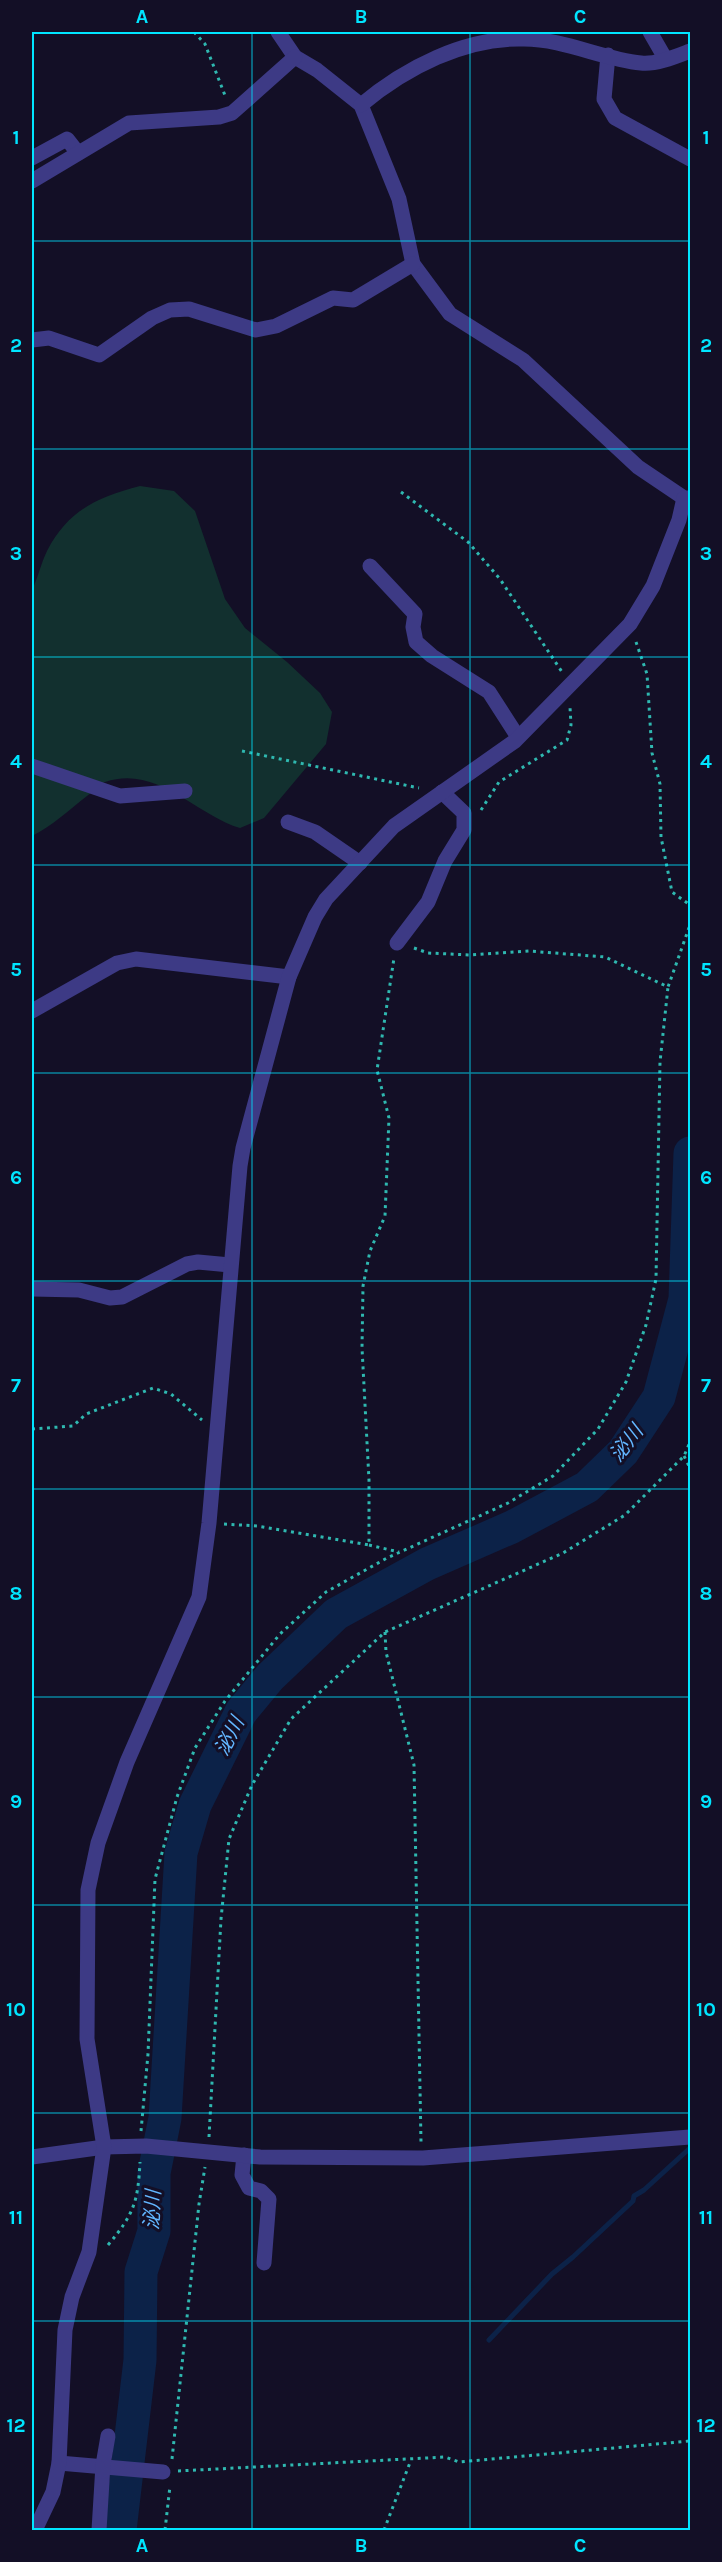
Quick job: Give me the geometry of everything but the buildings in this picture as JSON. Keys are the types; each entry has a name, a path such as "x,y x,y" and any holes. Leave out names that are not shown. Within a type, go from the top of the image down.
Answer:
{"street":[{"path":"35,2530 53,2492 59,2463 65,2330 72,2297 89,2252 104,2147 87,2039 88,1890 98,1843 127,1762 199,1597 209,1523 230,1265 243,1148 289,977 321,908 394,826 519,737 626,628 653,586 687,498 638,467 523,360 450,314 413,264 399,199 361,105 317,70 295,57 278,32"},
{"path":"650,32 665,58"},
{"path":"361,105 381,88 429,61 479,43 524,39 644,64 690,51"},
{"path":"608,56 604,99 615,118 690,159"},
{"path":"32,181 129,123 219,117 232,113 295,57"},
{"path":"32,158 67,139 78,153"},
{"path":"32,340 49,338 99,355 152,318 170,310 189,309 256,330 276,326 333,298 353,300 413,264"},
{"path":"370,566 415,614 413,627 416,642 432,656 489,692 519,737"},
{"path":"32,766 120,796 185,791"},
{"path":"397,943 428,902 445,861 464,830 465,813 442,792"},
{"path":"288,822 315,832 360,863"},
{"path":"32,1011 117,963 136,959 289,977"},
{"path":"32,1289 79,1290 116,1298 187,1264 198,1262 230,1265"},
{"path":"32,2157 104,2147 143,2146 244,2155 423,2158 690,2137"},
{"path":"244,2155 242,2175 249,2188 261,2191 269,2199 264,2263"},
{"path":"99,2530 107,2466 108,2436"},
{"path":"59,2463 167,2471"}],"path":[{"path":"194,32 205,44 232,113"},
{"path":"401,492 468,542 500,579 563,672 571,725 567,740 499,782 477,815 473,826 464,830"},
{"path":"626,628 635,638 647,674 652,753 660,784 661,837 672,892 690,904"},
{"path":"242,751 442,792"},
{"path":"105,2250 134,2209 143,2146 155,1879 177,1797 195,1748 225,1701 280,1634 326,1592 399,1552 508,1503 553,1476 598,1429 626,1382 646,1325 656,1279 660,1062 668,987 690,925"},
{"path":"369,1545 369,1480 362,1348 363,1286 370,1251 385,1216 389,1118 377,1070 397,943 428,953 470,955 529,951 605,957 668,987"},
{"path":"32,1430 73,1426 86,1414 153,1389 171,1394 216,1429"},
{"path":"165,2530 167,2471 199,2205 208,2152 221,1919 229,1839 252,1785 291,1719 385,1632 562,1553 625,1515 684,1456 690,1442"},
{"path":"684,1456 690,1468"},
{"path":"209,1523 256,1526 399,1552"},
{"path":"385,1632 387,1652 414,1766 420,2134 423,2158"},
{"path":"167,2471 445,2457 459,2462 690,2441"},
{"path":"384,2530 411,2460"}],"green space":[{"path":"140,486 174,491 195,511 225,599 245,628 287,662 320,693 332,712 326,744 264,818 240,828 224,822 159,785 124,778 103,783 53,823 32,836 32,590 47,551 64,525 86,507 111,495"}],"waterway":[{"name":"泌川","path":"120,2530 140,2360 141,2272 154,2231 154,2173 165,2118 181,1853 195,1805 241,1712 270,1677 336,1614 427,1564 512,1527 587,1487 623,1452 659,1397 685,1299 690,1153"},
{"path":"489,2340 552,2274 633,2201 634,2196 644,2190 690,2148"}]}
